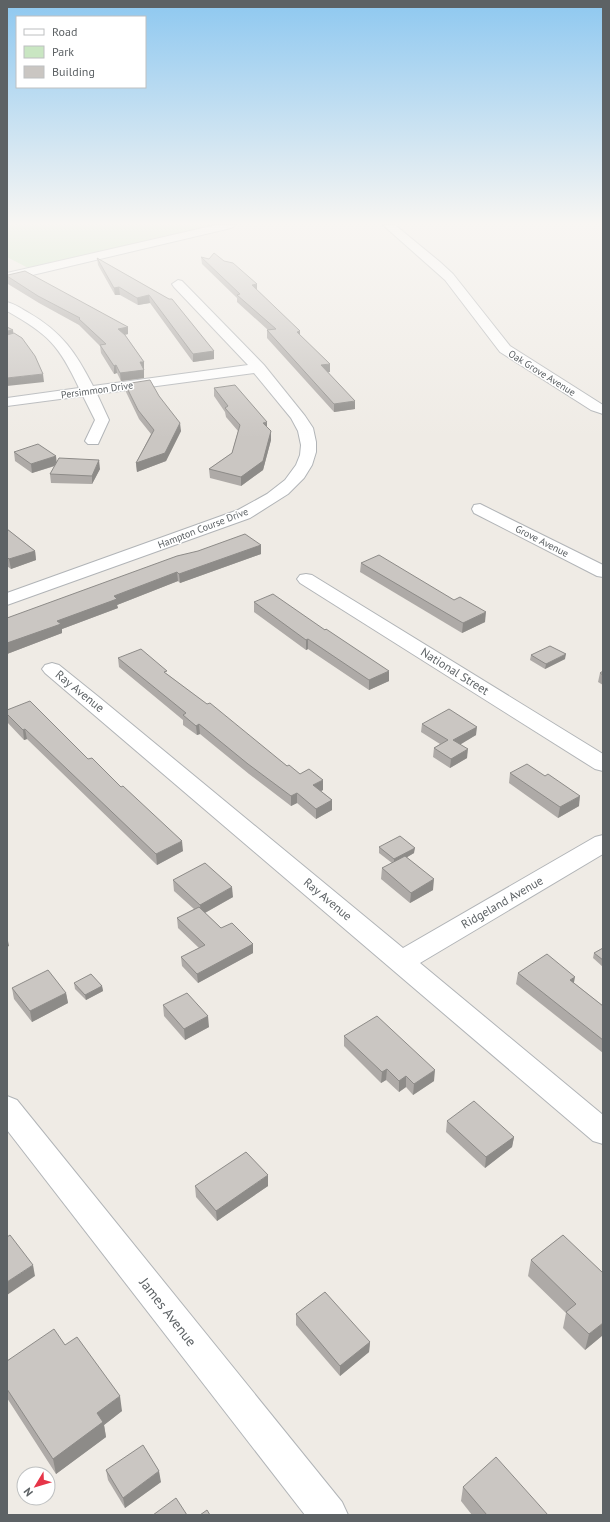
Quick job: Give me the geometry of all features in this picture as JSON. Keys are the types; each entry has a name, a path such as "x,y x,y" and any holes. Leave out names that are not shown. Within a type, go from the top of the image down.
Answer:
{"street":[{"name":"Hampton Course Drive","path":"7,599 244,514 274,497 291,483 302,469 308,455 306,430 259,368 190,296"},
{"name":"Oak Grove Avenue","path":"463,296 505,349 603,410"},
{"path":"7,306 48,332 60,343 102,420 94,441"},
{"path":"7,320 25,316"},
{"name":"Persimmon Drive","path":"7,402 259,368"},
{"name":"Grove Avenue","path":"480,509 603,572"},
{"name":"National Street","path":"306,579 603,764"},
{"name":"Ray Avenue","path":"52,669 402,961 603,1132"},
{"name":"Ridgeland Avenue","path":"402,961 603,843"},
{"name":"James Avenue","path":"7,1108 329,1515"}],"building":[{"path":"38,296 71,296 128,327 118,329 125,335 144,362 140,362 144,370 120,373 116,365 114,366 100,345 106,344 79,319 80,318"},
{"path":"134,296 145,296 137,298"},
{"path":"150,296 164,296 172,299 214,351 193,354"},
{"path":"238,296 264,296 300,331 297,332 330,364 321,365 355,401 334,404 267,330 276,329"},
{"path":"7,327 13,330 7,331"},
{"path":"14,333 22,338 35,356 43,374 7,378 7,335"},
{"path":"150,380 159,396 180,423 165,453 136,463 154,430 138,410 125,384"},
{"path":"235,385 267,422 263,423 271,431 263,461 241,477 209,469 232,453 240,425 225,408 228,406 214,388"},
{"path":"38,444 56,456 31,464 14,452"},
{"path":"59,458 99,460 92,476 50,474"},
{"path":"7,529 35,551 9,559 7,557"},
{"path":"245,534 261,545 179,574 177,572 114,596 117,599 57,621 61,624 7,643 7,618 177,556 198,551"},
{"path":"379,555 454,600 460,597 486,612 463,623 361,563"},
{"path":"273,594 325,630 326,629 389,671 369,680 308,639 306,640 254,602"},
{"path":"550,646 566,654 546,664 531,655"},
{"path":"141,649 167,671 164,672 207,704 210,703 287,766 289,765 300,774 309,769 323,780 313,785 332,800 316,809 297,793 291,796 248,764 199,724 196,726 183,715 186,713 118,658"},
{"path":"30,701 88,759 92,758 121,787 123,786 182,841 156,854 25,729 23,730 7,714 7,710"},
{"path":"449,709 477,727 453,740 468,749 451,759 434,748 448,740 422,724"},
{"path":"527,764 545,776 548,774 580,796 560,807 510,773"},
{"path":"400,836 415,848 394,859 379,847"},
{"path":"405,856 434,879 411,893 382,868"},
{"path":"205,863 232,887 200,905 173,880"},
{"path":"199,907 221,928 232,923 253,944 197,974 181,957 205,945 177,918"},
{"path":"603,948 603,960 594,953"},
{"path":"547,954 575,977 570,980 603,1006 603,1040 518,973"},
{"path":"48,970 66,993 30,1011 12,988"},
{"path":"91,974 102,986 85,995 74,983"},
{"path":"187,993 208,1016 184,1029 163,1005"},
{"path":"377,1016 435,1070 414,1084 406,1076 399,1081 387,1069 382,1072 344,1036"},
{"path":"474,1101 514,1137 486,1157 447,1121"},
{"path":"246,1152 268,1175 216,1211 195,1186"},
{"path":"10,1235 33,1265 7,1282 7,1237"},
{"path":"563,1235 603,1273 603,1323 589,1334 566,1312 576,1304 531,1260"},
{"path":"325,1292 370,1342 340,1366 296,1314"},
{"path":"54,1329 65,1345 77,1337 120,1396 97,1413 103,1422 53,1459 7,1389 7,1361"},
{"path":"143,1445 159,1471 123,1498 106,1470"},
{"path":"496,1457 548,1515 487,1515 463,1487"},
{"path":"176,1498 187,1515 153,1515"},
{"path":"207,1510 210,1515 200,1515"}]}
